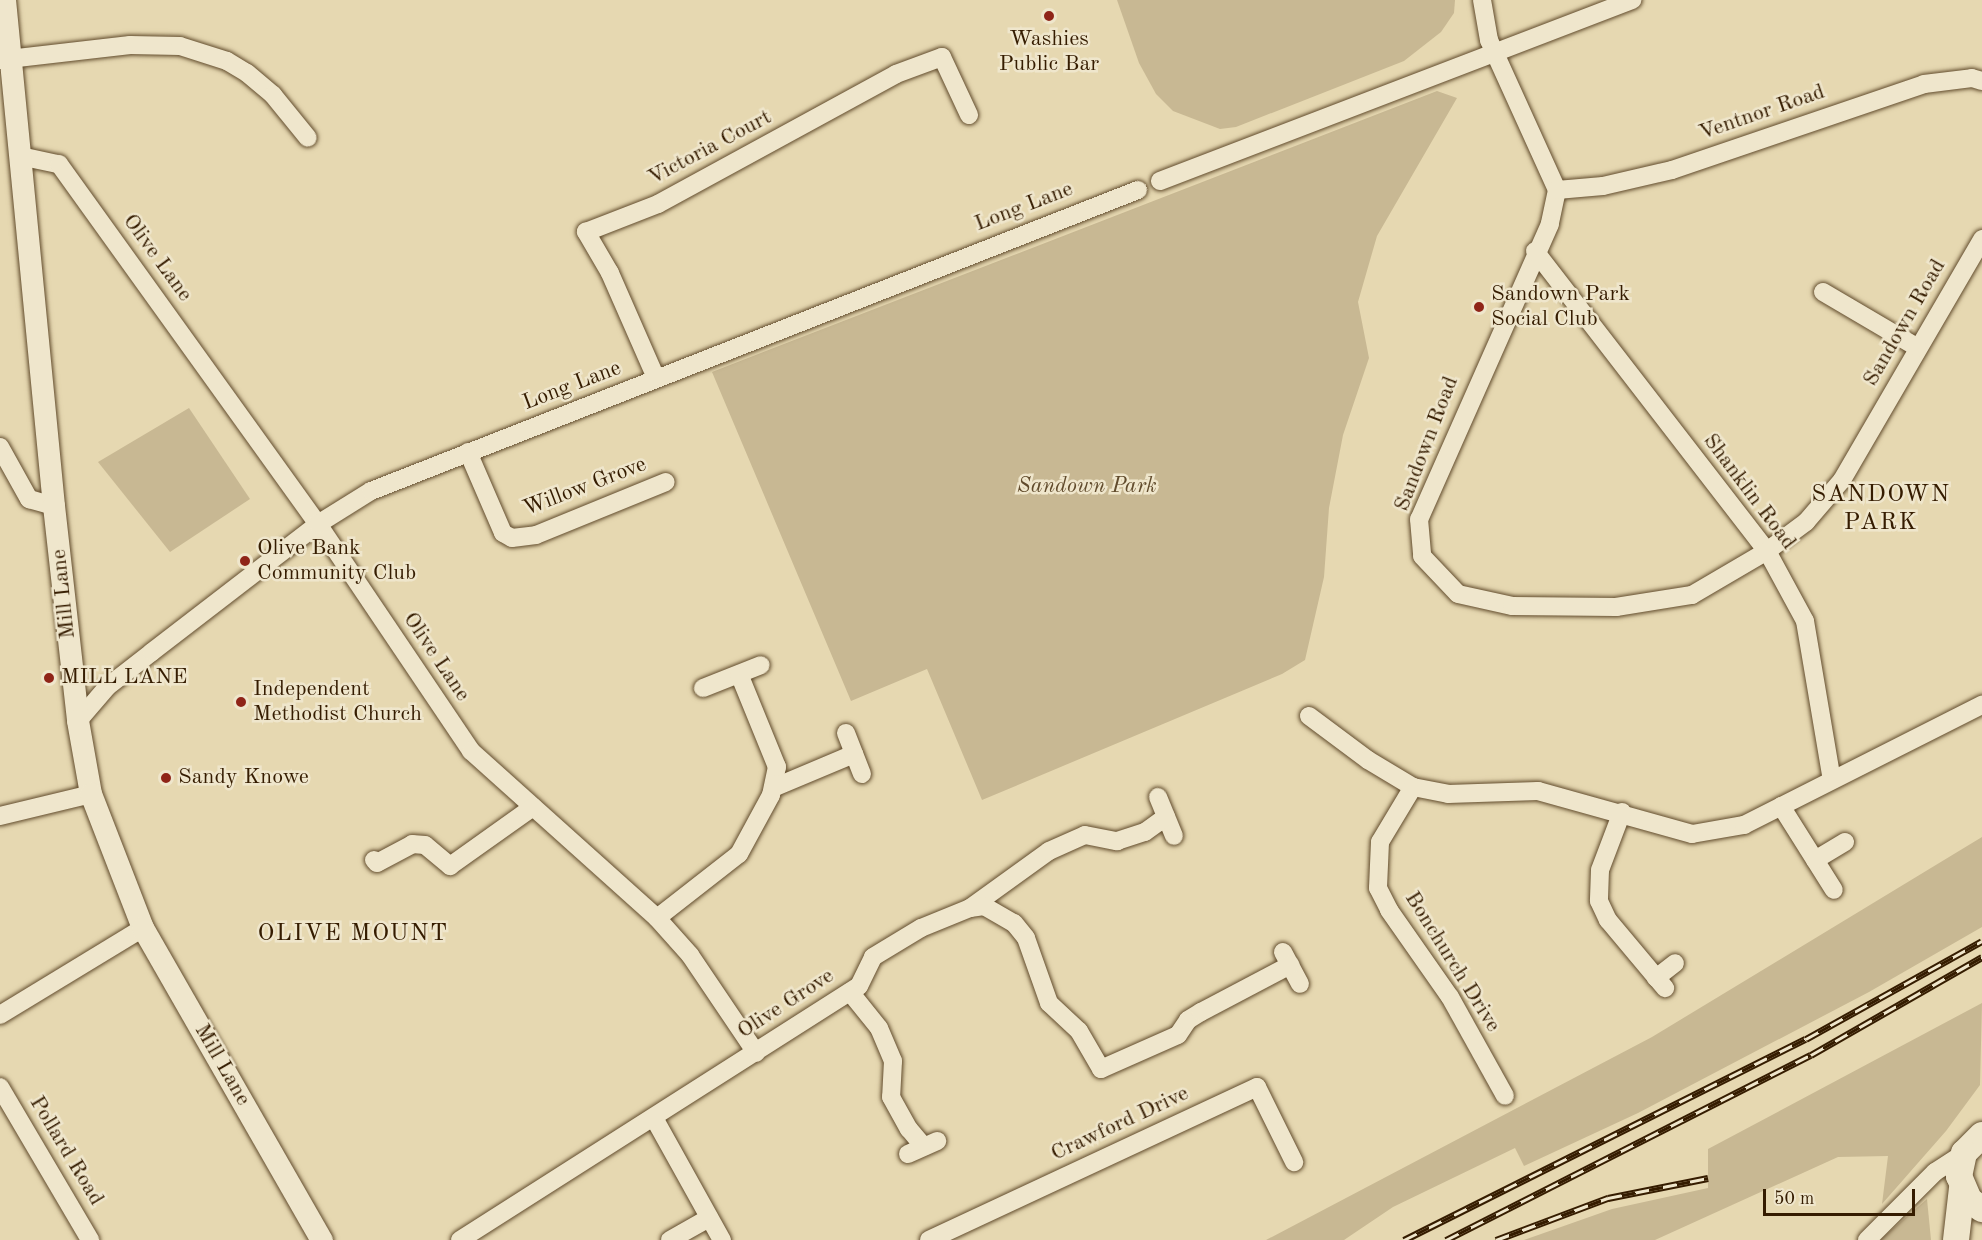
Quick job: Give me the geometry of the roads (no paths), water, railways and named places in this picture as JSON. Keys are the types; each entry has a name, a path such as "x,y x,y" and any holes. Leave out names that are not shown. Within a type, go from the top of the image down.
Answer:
{"main road":[{"path":"1956,1240 1962,1188 1959,1176 1982,1119"},
{"path":"1962,1188 1982,1209"}],"street":[{"name":"Mill Lane","path":"5,0 6,59 20,156 54,506 78,721 91,794 143,928 322,1240"},
{"path":"1482,0 1488,40 1557,190"},
{"path":"1160,181 1632,0"},
{"path":"6,59 144,44 204,52 256,80 273,95 308,138"},
{"name":"Victoria Court","path":"656,378 610,273 586,232 658,204 896,74 942,57 969,115"},
{"name":"Ventnor Road","path":"1557,190 1603,186 1672,170 1924,84 1972,78 1982,81"},
{"name":"Olive Lane","path":"20,156 59,164 318,524 471,751 657,918 690,955 756,1053"},
{"name":"Long Lane","path":"78,721 107,687 318,524 371,491 1138,190"},
{"name":"Sandown Road","path":"1557,190 1550,224 1535,251 1419,519 1422,556 1458,594 1512,606 1581,609 1692,595 1767,551 1806,522 1842,480 1982,239"},
{"name":"Shanklin Road","path":"1535,251 1767,551 1805,621 1833,780"},
{"path":"1823,292 1918,348"},
{"path":"0,447 29,499 54,506"},
{"name":"Willow Grove","path":"468,452 503,533 512,538 536,535 666,482"},
{"path":"703,687 761,665"},
{"path":"657,918 739,854 773,788 777,767 739,674"},
{"path":"1309,716 1368,760 1413,787 1448,794 1538,791 1622,812 1692,834 1744,825 1982,705"},
{"path":"846,733 862,774"},
{"path":"773,788 854,754"},
{"name":"Bonchurch Drive","path":"1413,787 1380,842 1378,888 1389,910 1449,997 1505,1096"},
{"path":"0,816 91,794"},
{"path":"1158,797 1174,836"},
{"path":"1781,806 1833,890"},
{"path":"374,860 377,863 412,844 425,845 450,866 533,807"},
{"path":"1622,812 1600,870 1599,901 1608,920 1661,983 1675,963"},
{"name":"Olive Grove","path":"460,1240 850,992 864,981 873,957 921,928 970,908 1049,851 1085,836 1117,841 1145,832 1166,817"},
{"path":"1815,860 1845,842"},
{"path":"970,908 984,906 1014,922 1026,938 1048,1003 1079,1031 1101,1069 1178,1035 1188,1020 1286,958 1300,984"},
{"path":"0,1015 143,928"},
{"path":"850,992 879,1028 893,1061 891,1097 909,1129 923,1147"},
{"name":"Pollard Road","path":"0,1087 90,1240"},
{"name":"Crawford Drive","path":"929,1240 1257,1087 1294,1162"},
{"path":"654,1118 722,1240"},
{"path":"1867,1240 1935,1172 1971,1145"},
{"path":"670,1240 709,1218"}],"railway":[{"path":"1404,1240 1806,1039 1982,941"},
{"path":"1446,1240 1811,1055 1982,957"},
{"path":"1496,1240 1608,1198 1708,1178"}],"place":[{"name":"Washies Public Bar","path":"1049,16"},
{"name":"Sandown Park Social Club","path":"1479,307"},
{"name":"Olive Bank Community Club","path":"245,561"},
{"name":"MILL LANE","path":"49,678"},
{"name":"Independent Methodist Church","path":"241,702"},
{"name":"Sandy Knowe","path":"166,778"}],"district":[{"name":"SANDOWN PARK","path":"1881,510"},
{"name":"OLIVE MOUNT","path":"353,935"}],"park label":[{"name":"Sandown Park","path":"1087,487"}]}
